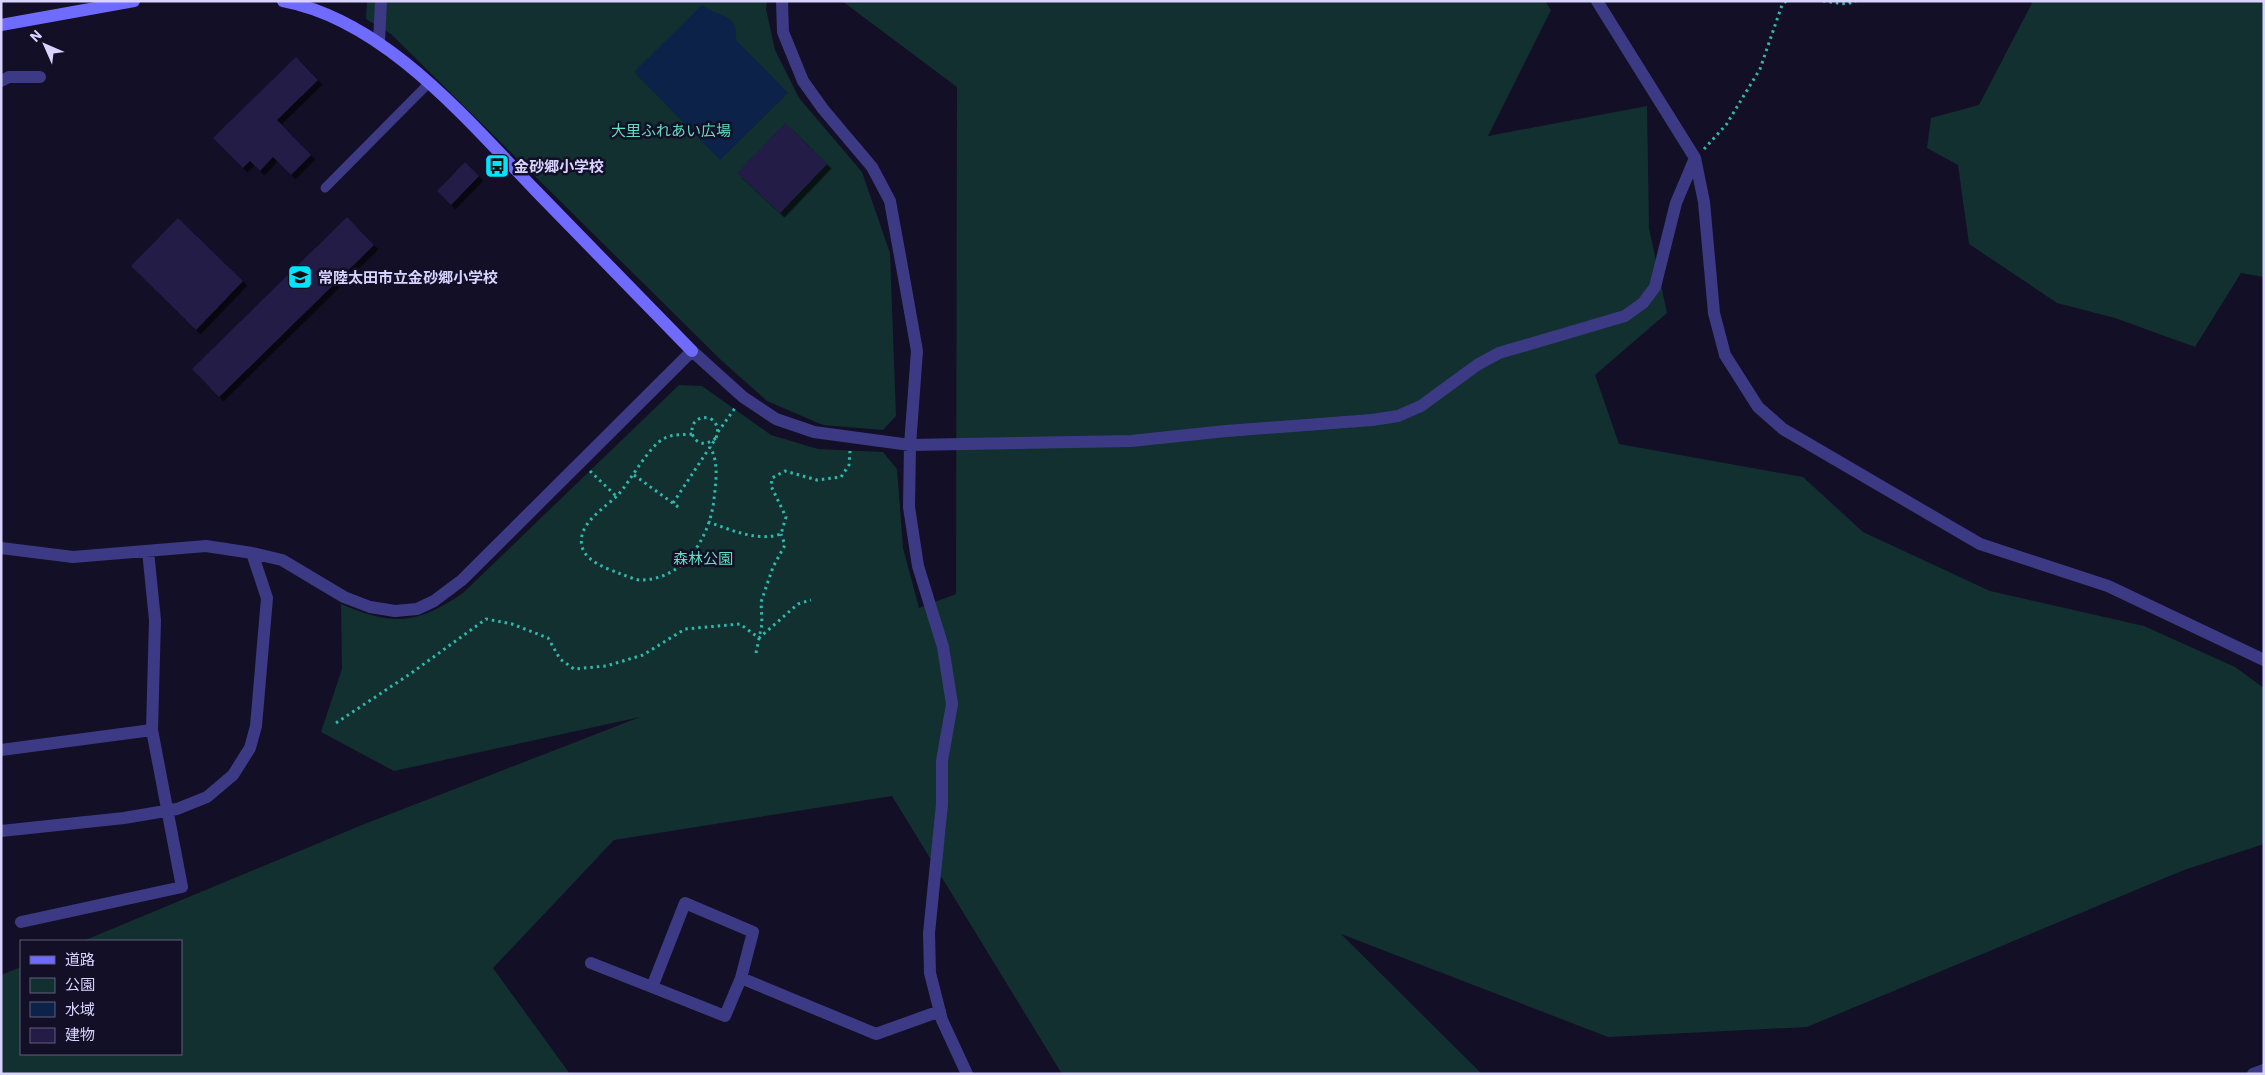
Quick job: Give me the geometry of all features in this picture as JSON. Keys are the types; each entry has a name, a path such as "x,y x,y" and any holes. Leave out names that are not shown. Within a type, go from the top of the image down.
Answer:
{"street":[{"path":"1,25 134,1"},
{"path":"283,1 321,13 379,42 429,83 692,351 743,396 776,419 814,432 910,445 1131,441 1226,431 1372,420 1398,416 1421,406 1477,365 1499,353 1625,316 1643,303 1655,287 1676,203 1695,158"},
{"path":"379,42 381,1"},
{"path":"782,1 783,32 803,80 823,109 872,167 890,201 917,351 910,445 909,507 918,566 943,647 952,704 942,762 942,804 929,933 930,973 940,1011 967,1074"},
{"path":"1596,1 1695,158 1704,202 1714,313 1725,355 1758,407 1783,430 1980,544 2108,586 2264,660"},
{"path":"1,81 9,77 40,77"},
{"path":"1,548 73,557 206,546 282,560 344,596 370,607 395,611 417,609 434,601 462,580 692,351"},
{"path":"21,922 182,887 152,730 155,620 148,551"},
{"path":"1,832 124,818 167,811 207,797 233,775 250,748 256,726 267,598 252,553"},
{"path":"1,750 152,730"},
{"path":"591,963 725,1016 741,978 753,932 685,903 652,987"},
{"path":"741,978 876,1034 940,1011"},
{"path":"2253,1074 2264,1070"}],"lane":[{"path":"325,188 429,83"}],"path":[{"path":"1695,158 1726,125 1760,69 1782,5 1786,1"},
{"path":"1823,1 1846,4 1856,1"},
{"path":"673,503 743,396"},
{"path":"716,438 705,444 699,443 692,434 694,422 704,417 715,422 718,432"},
{"path":"692,434 674,435 658,442 616,496 587,524 582,540 583,548 591,561 641,581 659,578 690,558 700,543 713,508 716,480 715,455 710,447"},
{"path":"756,653 762,624 761,602 773,567 786,545 781,534 786,517 771,486 772,478 785,471 817,480 841,478 848,465 851,438"},
{"path":"580,462 616,496"},
{"path":"634,475 681,509"},
{"path":"708,522 748,535 768,538 781,534"},
{"path":"759,638 798,604 811,600"},
{"path":"336,723 410,674 486,619 512,624 548,638 560,659 574,670 606,666 643,655 685,629 740,624 759,638"}],"green space":[{"name":"大里ふれあい広場","path":"367,1 767,1 766,9 775,50 799,98 862,172 890,253 896,416 883,430 823,425 767,401 722,361 391,34 366,19"},
{"name":"森林公園","path":"842,1 1545,1 1551,10 1488,136 1647,106 1649,228 1667,313 1595,375 1619,444 1803,477 1863,532 1990,591 2144,626 2235,667 2264,688 2264,844 2184,870 1807,1027 1608,1037 1341,934 1482,1074 1062,1074 892,796 614,840 493,968 570,1074 1,1074 1,975 20,967 20,1055 182,1055 182,940 85,940 362,825 640,717 394,771 321,732 342,669 341,604 375,616 404,619 431,611 463,593 679,385 702,386 771,435 818,449 883,452 897,469 903,548 919,608 956,594 957,87"},
{"path":"2033,1 2264,1 2264,277 2241,273 2195,347 2115,318 2057,303 1969,244 1958,165 1927,148 1931,118 1979,105"}],"water":[{"path":"702,5 726,16 734,24 736,40 788,93 720,160 634,72"}],"building":[{"path":"296,57 318,80 277,120 311,155 291,175 273,157 260,171 250,161 243,168 213,138"},
{"path":"785,123 827,164 780,213 737,173"},
{"path":"465,162 479,176 451,205 437,191"},
{"path":"347,217 374,245 219,397 192,369"},
{"path":"178,218 243,281 196,330 131,266"}],"place":[{"name":"金砂郷小学校","path":"497,166"},
{"name":"常陸太田市立金砂郷小学校","path":"300,277"}]}
